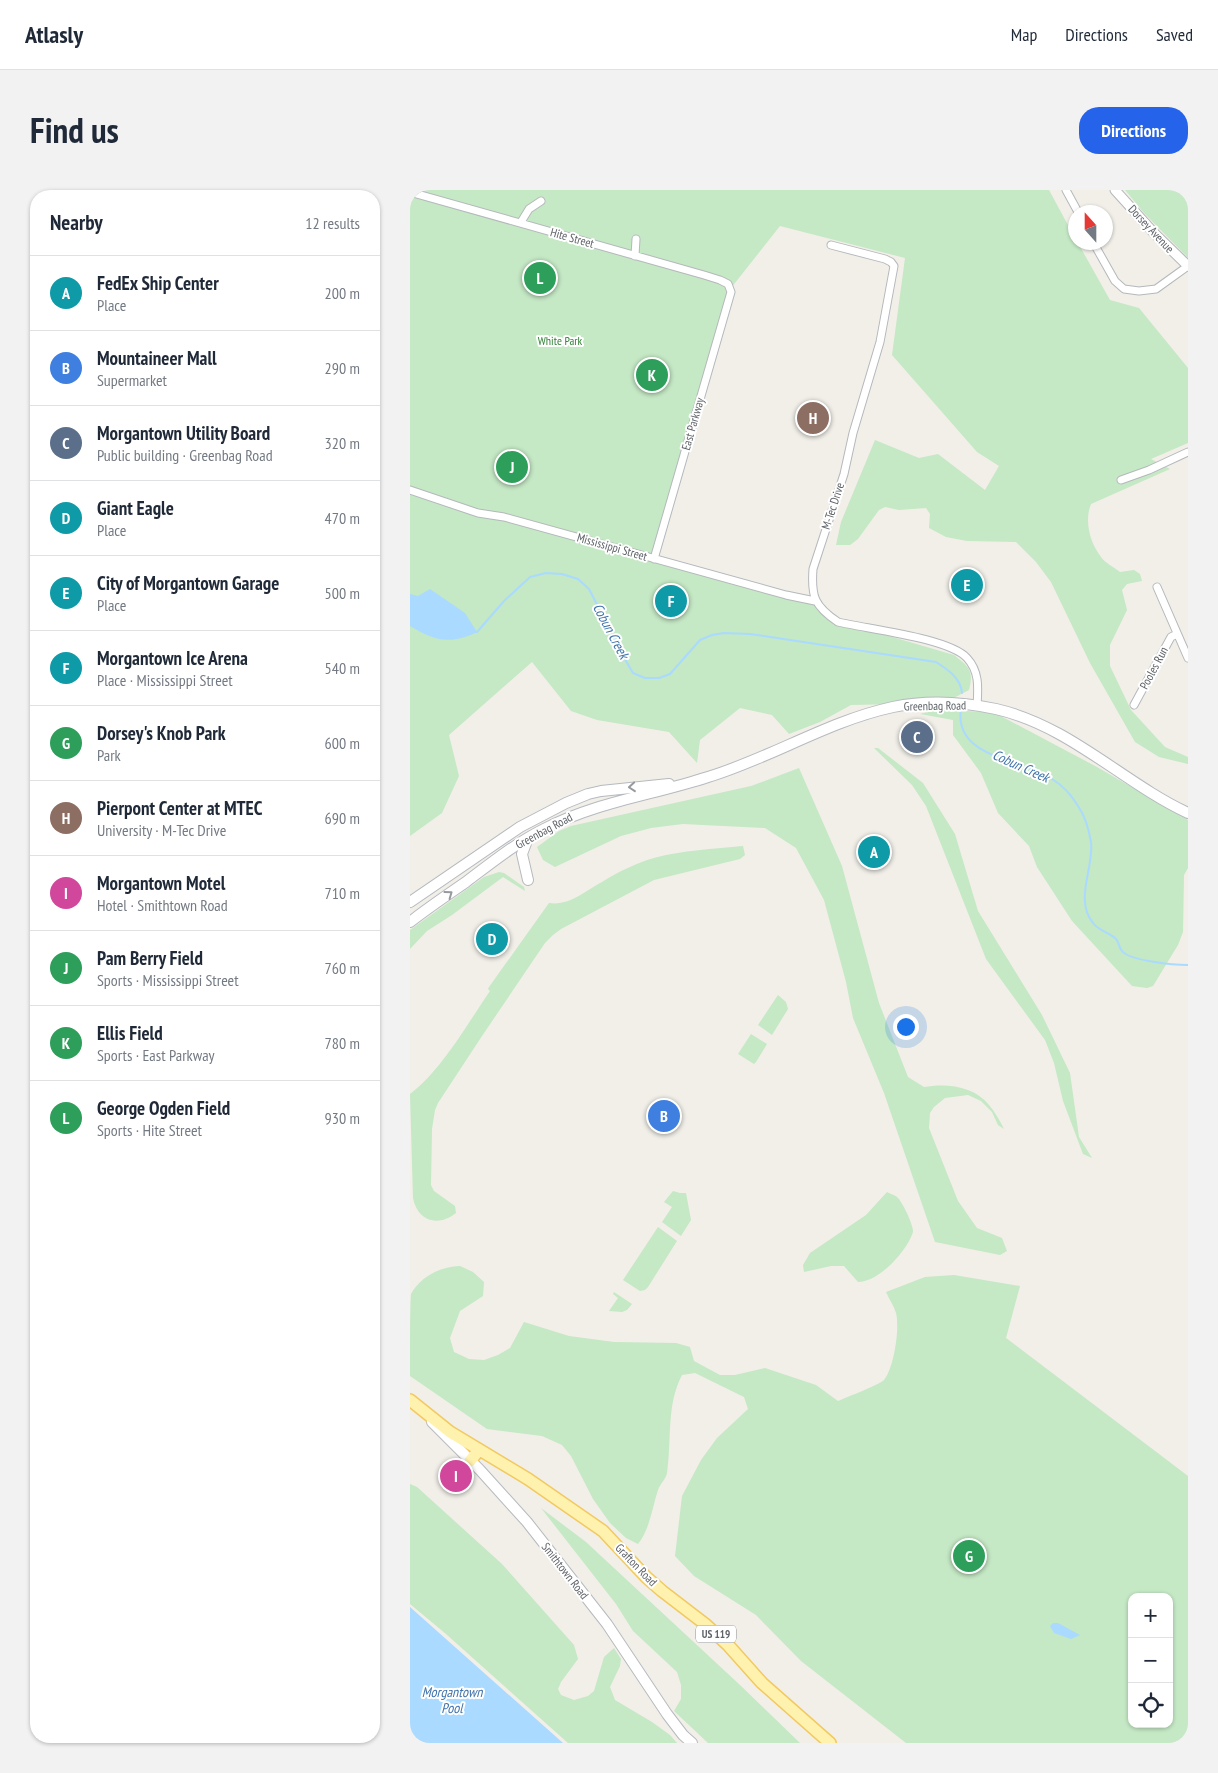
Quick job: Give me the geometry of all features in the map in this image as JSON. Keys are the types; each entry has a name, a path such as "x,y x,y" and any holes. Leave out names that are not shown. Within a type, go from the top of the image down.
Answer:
{"main road":[{"name":"Greenbag Road","path":"410,922 528,838 581,811 698,780 744,764 849,720 895,707 920,704 978,706 1038,722 1088,750 1146,789 1188,813"},
{"name":"Greenbag Road","path":"410,902 520,827 579,797 601,791 698,780"},
{"path":"528,838 522,854 528,880"},
{"name":"US 119","path":"410,1400 422,1411"},
{"name":"Grafton Road","path":"422,1411 450,1432 528,1480 603,1531 662,1592 705,1624 728,1645 762,1683 830,1743"},
{"name":"Smithtown Road","path":"422,1411 522,1516 591,1603 667,1714 683,1735 692,1743"},
{"path":"470,1460 479,1450"}],"street":[{"path":"1066,190 1074,205"},
{"name":"Dorsey Avenue","path":"1116,190 1154,233 1188,266"},
{"name":"Hite Street","path":"410,192 720,280 731,288"},
{"path":"521,222 529,209 541,201"},
{"path":"635,256 636,239"},
{"name":"M-Tec Drive","path":"815,601 812,581 813,569 844,474 853,433 880,342 894,266 892,262 831,245"},
{"path":"1098,250 1115,281 1124,289 1139,291 1156,289 1188,266"},
{"name":"East Parkway","path":"654,559 731,288"},
{"path":"1121,480 1149,470 1188,452"},
{"name":"Mississippi Street","path":"410,490 478,513 504,517 797,598 815,601"},
{"path":"1157,587 1188,658"},
{"path":"815,601 838,622 931,642 946,646 960,653 968,659 975,670 978,680 978,706"},
{"name":"Pooles Run","path":"1134,705 1171,637 1178,634"}],"green space":[{"name":"White Park","path":"410,190 1049,190 1068,225 1068,250 1082,250 1110,300 1139,308 1188,368 1188,443 1151,459 1170,469 1091,504 1088,525 1091,539 1103,559 1120,572 1134,570 1140,574 1142,581 1127,584 1122,590 1127,610 1110,645 1110,666 1131,710 1165,747 1188,757 1188,764 1159,757 1135,742 1090,663 1051,582 1036,562 1016,542 967,541 946,537 929,528 930,514 926,508 899,510 885,507 879,510 858,539 850,545 836,545 841,522 875,440 919,458 938,454 985,490 999,466 977,452 892,355 905,258 780,226 731,288 654,559 815,601 829,616 848,624 954,655 969,670 971,678 969,690 944,703 851,705 820,722 789,734 772,715 740,708 700,740 697,763 669,732 597,720 571,711 532,662 449,735 459,776 442,813 410,836"},
{"path":"1125,190 1188,190 1188,258 1144,213"},
{"path":"938,709 995,713 1097,767 1188,820 1188,868 1184,875 1183,932 1178,945 1153,986 1147,988 1132,986 1072,921 1037,867 1029,846 998,813 981,773 953,735 953,720 920,714"},
{"path":"874,748 878,748 923,783 955,834 978,911 1042,1015 1070,1073 1079,1137 1092,1158 1083,1154 1063,1101 1054,1063 1045,1040 986,959 926,806 912,785"},
{"path":"799,768 842,866 879,1003 908,1077 924,1087 942,1085 960,1087 976,1094 991,1108 1004,1129 998,1125 992,1112 981,1101 968,1095 945,1098 930,1113 929,1128 958,1201 977,1228 1002,1238 1007,1251 1000,1255 935,1242 884,1093 853,1018 846,982 824,900 796,848 765,828 683,824 651,828 621,836 555,867 543,860 537,847 559,831 571,826 751,786"},
{"path":"743,846 745,855 740,859 654,880 561,929 545,943 438,1103 432,1129 431,1185 434,1191 455,1206 456,1213 449,1218 435,1221 423,1216 415,1206 413,1198 410,1094 443,1060 490,991 489,987 549,903 571,900 621,871 654,858 687,851"},
{"path":"499,872 504,873 524,887 525,891 503,877 427,931 410,949 410,930 484,877"},
{"path":"778,995 786,1002 788,1009 772,1035 758,1025"},
{"path":"751,1034 767,1044 754,1064 738,1054"},
{"path":"673,1191 686,1193 691,1220 681,1236 662,1222 672,1207 664,1202"},
{"path":"887,1192 896,1196 902,1203 913,1229 910,1240 905,1248 891,1264 875,1277 858,1282 844,1266 831,1266 804,1272 803,1265 810,1253 866,1215"},
{"path":"658,1227 677,1241 648,1287 640,1291 623,1280"},
{"path":"460,1266 473,1272 484,1282 483,1296 460,1311 450,1338 454,1352 469,1359 484,1360 510,1348 524,1322 569,1336 614,1342 676,1343 690,1347 694,1361 720,1375 735,1375 765,1368 816,1385 838,1401 870,1388 884,1380 888,1374 895,1348 897,1320 896,1313 886,1292 925,1277 954,1275 1020,1286 1006,1338 1188,1476 1188,1743 906,1743 801,1661 756,1615 694,1576 675,1556 682,1496 701,1460 717,1438 748,1409 744,1397 695,1373 682,1375 674,1399 670,1423 667,1473 658,1490 645,1532 638,1544 626,1538 610,1523 593,1499 571,1456 562,1445 542,1436 487,1429 410,1376 411,1294 426,1277 445,1268"},
{"path":"614,1292 632,1304 627,1310 622,1312 609,1311 618,1298 613,1294"},
{"path":"410,1484 417,1487 502,1564 574,1645 578,1659 561,1682 558,1689 561,1695 574,1700 588,1696 594,1691 604,1657 614,1648 621,1659 620,1666 610,1687 615,1700 652,1722 670,1735 677,1743 568,1743 410,1604"},
{"path":"541,1508 586,1542 800,1743 708,1743 674,1711 681,1699 681,1685 677,1672 633,1631 616,1604"}],"water":[{"path":"430,589 465,613 477,632 459,639 443,640 427,635 410,626 410,594 418,596"},
{"name":"Morgantown Pool","path":"410,1607 563,1743 410,1743"},
{"path":"1053,1623 1058,1623 1080,1635 1071,1639 1054,1633 1050,1626"}],"waterway":[{"name":"Cobun Creek","path":"475,632 530,577 546,573 562,574 578,579 589,589 633,673 645,678 659,678 670,674 700,640 724,633 750,634 936,662 956,678 962,693"},
{"name":"Cobun Creek","path":"961,709 961,725 968,738 978,747 992,755 1039,772 1059,784 1073,798 1086,823 1091,842 1085,904 1093,923 1115,938 1121,949 1127,954 1153,962 1188,965"}],"place":[{"name":"George Ogden Field","path":"540,278"},
{"name":"Ellis Field","path":"652,375"},
{"name":"Pierpont Center at MTEC","path":"813,418"},
{"name":"Pam Berry Field","path":"512,467"},
{"name":"City of Morgantown Garage","path":"967,585"},
{"name":"Morgantown Ice Arena","path":"671,601"},
{"name":"Morgantown Utility Board","path":"917,737"},
{"name":"FedEx Ship Center","path":"874,852"},
{"name":"Giant Eagle","path":"492,939"},
{"name":"Mountaineer Mall","path":"664,1116"},
{"name":"Morgantown Motel","path":"456,1476"},
{"name":"Dorsey's Knob Park","path":"969,1556"}]}
